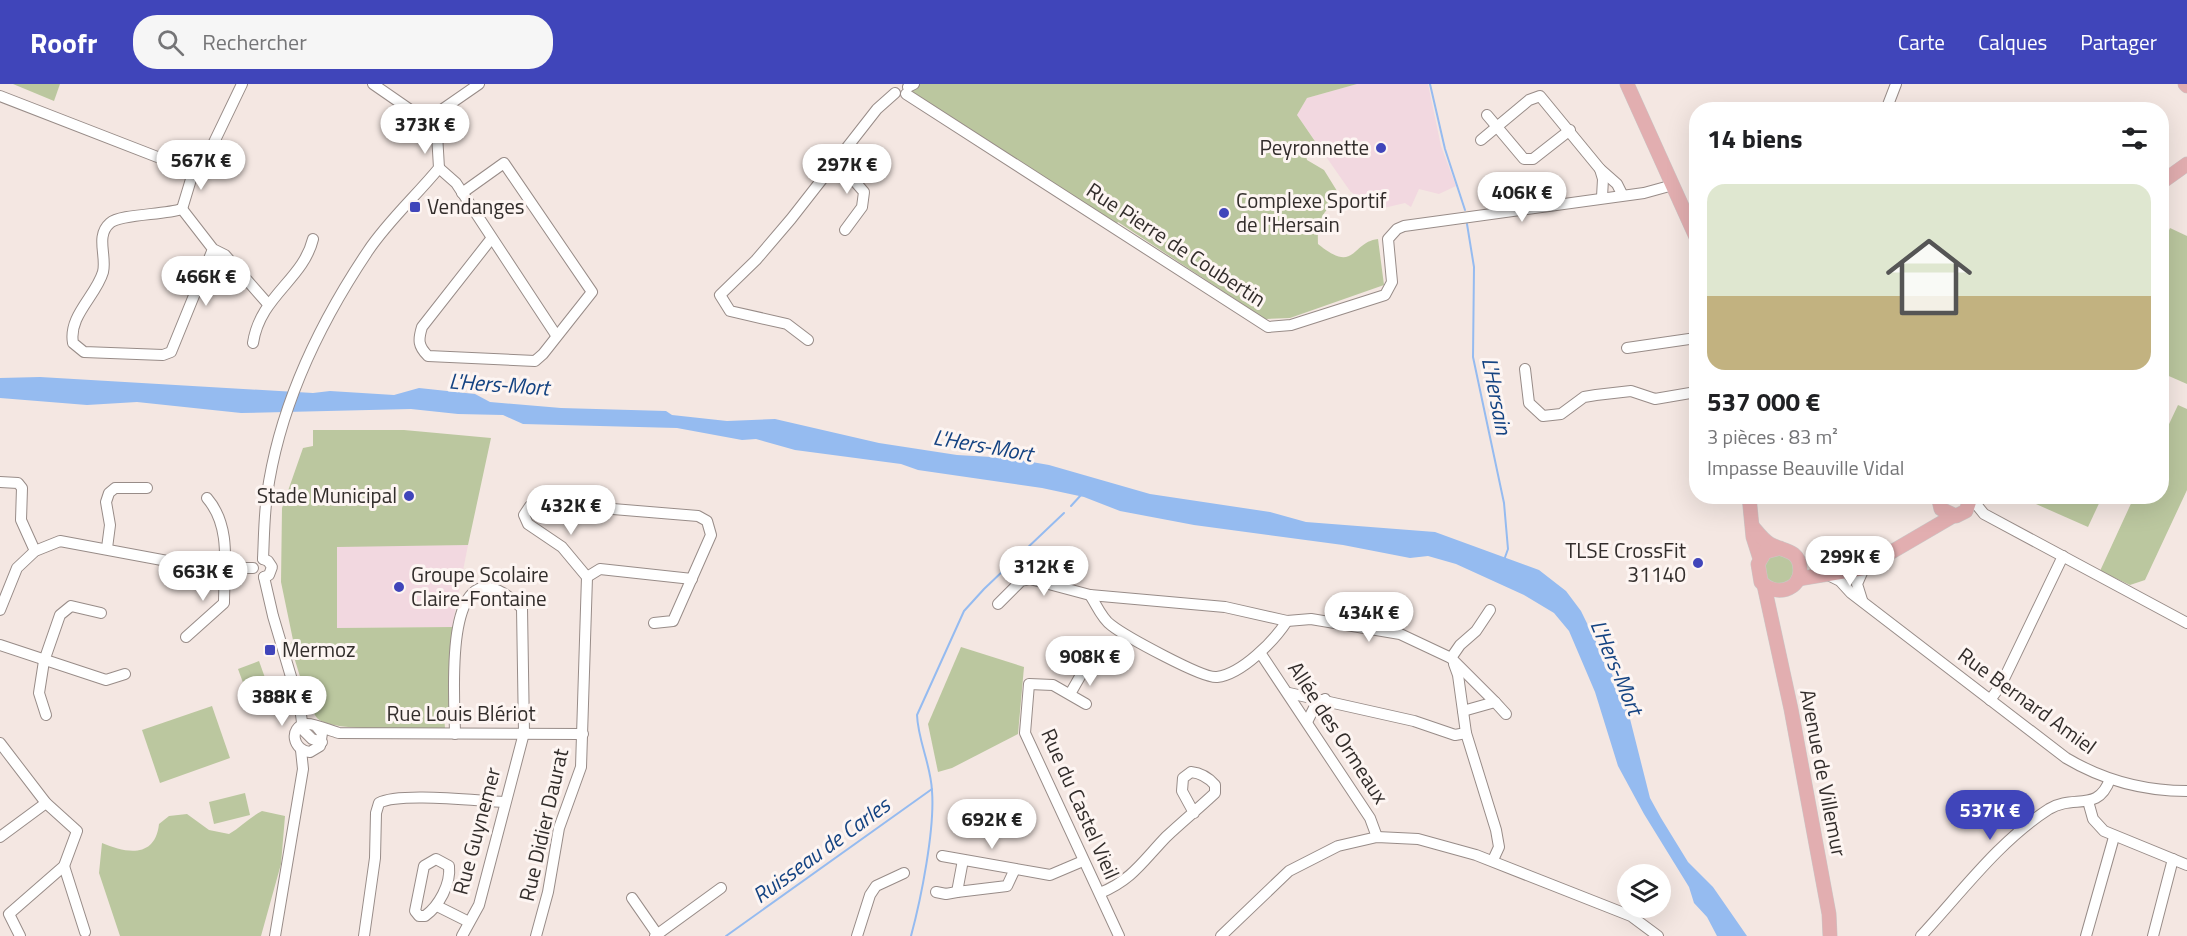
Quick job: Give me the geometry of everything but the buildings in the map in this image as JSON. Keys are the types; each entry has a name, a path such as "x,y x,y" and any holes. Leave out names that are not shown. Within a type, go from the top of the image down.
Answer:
{"main road":[{"path":"1627,84 1689,222"},
{"path":"2169,177 2186,164"},
{"path":"1750,504 1760,559 1757,570 1764,585 1774,590 1785,590"},
{"path":"1919,535 1934,504"},
{"path":"1939,504 1941,509 1958,514"},
{"path":"1772,619 1785,590 1798,579 1828,575 1868,565 1958,514 1969,507 1970,504"},
{"path":"1753,527 1764,540 1791,552 1799,561 1817,569 1868,565"},
{"path":"1760,559 1772,549 1780,548"},
{"path":"1798,579 1799,561"},
{"name":"Avenue de Villemur","path":"1764,585 1829,914 1830,936"}],"street":[{"path":"0,96 178,165 195,166 206,159 242,84"},
{"path":"373,84 403,103 418,116 426,128 437,134"},
{"path":"426,128 424,119 479,84"},
{"path":"1889,102 1896,84"},
{"path":"808,340 787,324 730,312 720,295 756,260 877,109 901,87"},
{"name":"Rue Pierre de Coubertin","path":"901,87 1268,327 1291,326 1384,295 1392,282 1387,243 1392,233 1404,226 1622,194 1644,193 1672,184"},
{"path":"1480,140 1529,100 1540,96 1600,169 1617,184 1622,194"},
{"path":"403,103 446,116 448,123 444,131 437,134"},
{"path":"1487,115 1524,159 1533,159 1570,130"},
{"path":"263,559 267,495 281,433 319,332 368,250 439,168 437,134"},
{"path":"837,161 864,192 862,207 845,230"},
{"path":"462,193 504,163 592,292 535,361 428,356 421,349 419,339 422,327 491,239"},
{"path":"182,209 195,166"},
{"path":"439,168 456,183 556,336"},
{"path":"1600,169 1603,179 1602,197"},
{"path":"182,209 213,249 225,255 268,304"},
{"path":"182,209 166,214 119,218 110,223 102,239 103,271 72,327 73,343 84,352 163,355 171,352 213,249"},
{"path":"253,343 255,327 268,304 309,254 313,239"},
{"path":"1627,348 1689,339"},
{"path":"1525,369 1529,403 1543,416 1562,414 1575,402 1590,396 1630,391 1655,399 1689,393"},
{"path":"0,482 18,483 22,488 21,520 35,550"},
{"path":"106,548 110,525 106,502 109,493 115,488 147,488"},
{"path":"186,637 224,603 225,535 217,510 207,498"},
{"path":"654,623 673,621 692,579 711,535 707,521 698,516 540,503 530,506 524,515 528,524 562,547 581,567 587,578 600,569 692,579"},
{"path":"1976,504 1983,514 2187,623"},
{"path":"1958,514 1983,514"},
{"path":"0,610 17,568 35,550 60,541 205,568 253,568"},
{"path":"1990,700 2001,685 2063,556"},
{"path":"263,559 268,561 272,567 269,575 264,577 255,574 253,568 256,562 263,559"},
{"path":"1862,600 1857,584 1868,565"},
{"name":"Rue Bernard Amiel","path":"1828,575 1840,581 2066,758 2110,779 2142,788 2187,791"},
{"path":"264,577 273,616 298,697 302,725 306,734 322,742"},
{"name":"Rue Didier Daurat","path":"536,936 549,892 559,828 581,767 584,734 587,578"},
{"path":"998,604 1022,581 1030,579 1090,596 1112,596 1225,608 1287,621 1311,619 1401,634 1451,658 1506,714"},
{"name":"Rue Guynemer","path":"455,734 456,637 460,610 468,598 485,590 502,593 522,608 524,733 504,802 479,905 462,936"},
{"path":"1090,596 1109,624 1205,677 1230,674 1261,654 1287,621"},
{"path":"1101,612 1112,596"},
{"path":"46,715 39,693 44,661 60,615 71,606 101,614"},
{"path":"1451,658 1460,645 1476,631 1490,610"},
{"path":"0,645 106,680 125,674"},
{"name":"Allée des Ormeaux","path":"1261,654 1370,818 1377,837"},
{"path":"1451,658 1458,675 1466,733 1496,830 1498,847 1493,861"},
{"path":"1086,666 1070,694 1086,704"},
{"name":"Rue du Castel Vieil","path":"1070,694 1053,685 1029,684 1025,734 1119,936"},
{"path":"1289,693 1325,699 1414,721 1455,735 1466,733"},
{"path":"298,697 322,734 322,742 303,769"},
{"path":"1307,722 1315,706 1325,699"},
{"path":"1463,711 1494,702"},
{"path":"275,936 303,769 301,750 294,739 296,731 302,725"},
{"name":"Rue Louis Blériot","path":"302,725 339,733 584,734"},
{"name":"Rue Louis Blériot","path":"322,742 339,733"},
{"path":"0,744 46,802 77,831 64,866 9,914 20,936"},
{"path":"301,750 314,751"},
{"path":"0,764 10,756"},
{"path":"1921,936 1986,864 2043,814 2061,803 2088,801 2104,792 2110,779"},
{"path":"364,936 375,858 375,813 379,803 395,798 504,802"},
{"path":"2088,801 2098,827 2114,837 2187,865"},
{"path":"0,837 46,802"},
{"path":"1100,893 1119,885 1128,878 1145,863 1166,838 1194,813"},
{"path":"1221,936 1289,871 1338,846 1377,837 1427,841 1493,861 1631,916 1658,936"},
{"path":"2086,936 2114,837"},
{"path":"942,856 1050,875 1083,861"},
{"path":"436,859 449,866 450,874 437,906 425,916 415,911 424,866 436,859"},
{"path":"2153,936 2173,859"},
{"path":"957,892 963,860"},
{"path":"64,866 85,932"},
{"path":"936,892 946,894 1007,886 1015,869"},
{"path":"857,936 870,895 876,886 904,873"},
{"path":"632,898 656,935 721,888"},
{"path":"437,906 469,922"}],"shaded area":[{"name":"Peyronnette","path":"1357,84 1428,84 1441,146 1456,186 1439,194 1419,189 1411,207 1405,203 1375,210 1350,191 1297,115 1307,98"},
{"name":"Groupe Scolaire Claire-Fontaine","path":"468,545 452,627 337,628 337,546"}],"green space":[{"path":"13,84 60,84 54,101"},
{"path":"914,84 1357,84 1307,98 1297,115 1321,150 1306,156 1307,160 1324,170 1342,199 1330,207 1322,217 1318,244 1330,253 1347,257 1369,241 1378,239 1384,285 1290,318 1265,319 1118,222 1113,228 908,92"},
{"path":"2170,228 2187,236 2187,384 2169,376"},
{"path":"2178,405 2187,409 2187,490 2145,580 2130,585 2100,571 2131,504 2169,504 2169,424"},
{"path":"313,430 404,430 491,438 468,545 337,547 337,628 452,627 452,715 444,715 445,728 377,729 339,726 325,723 317,718 309,703 290,644 293,640 281,582 282,508 303,448 313,446"},
{"path":"2036,504 2099,504 2088,527"},
{"path":"1779,554 1785,555 1793,563 1793,575 1785,583 1779,584 1773,583 1765,575 1764,569 1765,563 1773,555"},
{"path":"961,647 1024,667 1018,734 952,768 938,772 928,724"},
{"path":"259,661 274,703 253,710 238,669"},
{"path":"212,706 230,758 160,783 142,730"},
{"path":"245,793 250,815 214,824 209,802"},
{"path":"262,811 285,816 281,864 261,936 120,936 99,873 102,843 130,851 146,848 152,843 159,824 169,816 187,814 209,830 229,834"}],"water":[{"path":"40,377 313,393 330,391 394,395 419,388 475,394 490,402 561,408 666,411 672,415 727,421 775,419 879,443 957,455 1009,458 1049,465 1150,494 1270,512 1306,522 1435,532 1539,570 1566,591 1581,611 1626,703 1650,798 1688,862 1713,887 1747,936 1717,936 1707,917 1694,903 1689,887 1644,814 1618,766 1595,692 1569,631 1554,613 1524,595 1456,564 1428,556 1410,558 1343,545 1194,525 1120,511 1084,497 1042,488 918,470 901,464 795,450 756,439 742,440 677,428 523,424 503,415 458,414 411,409 241,413 137,402 87,405 0,398 0,378"}],"waterway":[{"name":"L'Hersain","path":"1430,84 1445,149 1465,210"},
{"name":"L'Hersain","path":"1467,224 1474,267 1473,357 1504,503 1508,549 1504,560"},
{"path":"1071,506 1081,495"},
{"path":"911,936 926,864 932,807 931,781 917,715 964,611 1064,513"},
{"name":"Ruisseau de Carles","path":"726,936 932,789"}],"place":[{"name":"Peyronnette","path":"1381,148"},
{"name":"Vendanges","path":"415,207"},
{"name":"Complexe Sportif de l'Hersain","path":"1224,213"},
{"name":"Stade Municipal","path":"409,496"},
{"name":"TLSE CrossFit 31140","path":"1698,563"},
{"name":"Groupe Scolaire Claire-Fontaine","path":"399,587"},
{"name":"Mermoz","path":"270,650"}],"water label":[{"name":"L'Hers-Mort","path":"499,384"},
{"name":"L'Hers-Mort","path":"983,445"},
{"name":"L'Hers-Mort","path":"1617,667"}]}
